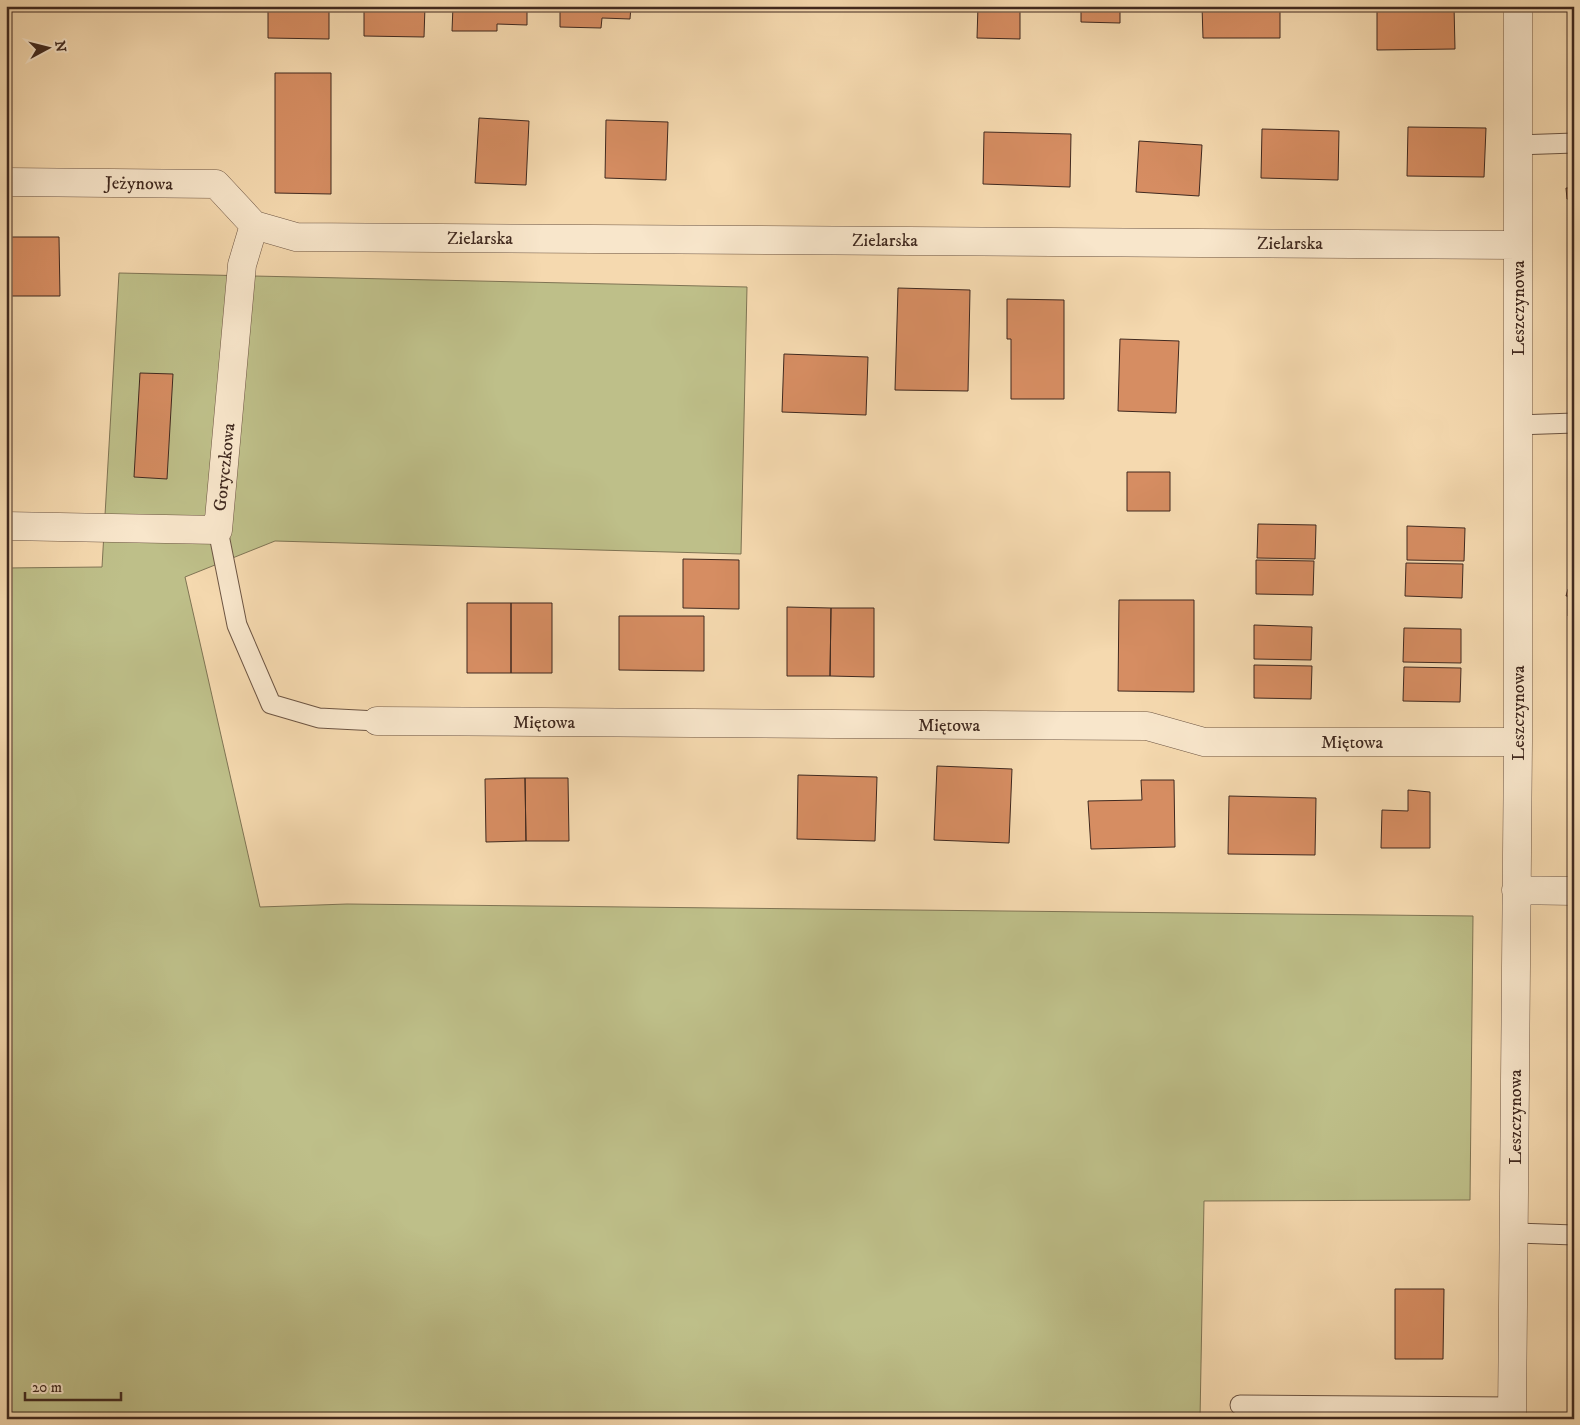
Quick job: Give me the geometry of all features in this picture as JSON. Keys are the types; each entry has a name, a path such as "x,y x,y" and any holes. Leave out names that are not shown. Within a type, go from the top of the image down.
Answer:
{"street":[{"name":"Leszczynowa","path":"1512,1413 1518,742 1518,6"},
{"name":"Jeżynowa","path":"6,182 216,184 254,224"},
{"name":"Zielarska","path":"254,224 296,237 1518,244"},
{"name":"Goryczkowa","path":"6,526 218,530 242,265 254,224"},
{"name":"Miętowa","path":"377,721 1147,726 1204,742 1518,742"},
{"path":"1516,890 1574,891"}],"lane":[{"path":"1518,145 1574,143"},
{"path":"1518,425 1574,424"},
{"path":"218,530 237,625 271,704 319,718 377,721"},
{"path":"1514,1233 1574,1235"},
{"path":"1240,1405 1303,1413 1512,1413"}],"green space":[{"path":"119,273 747,287 741,554 275,541 185,577 260,907 347,904 1473,916 1470,1200 1204,1201 1200,1419 9,1419 6,1272 6,568 102,567"}],"building":[{"path":"268,6 329,6 329,39 268,38"},
{"path":"364,6 425,6 424,37 364,36"},
{"path":"453,6 527,6 527,25 497,24 497,31 452,31"},
{"path":"560,6 631,6 630,19 602,18 601,28 560,27"},
{"path":"978,6 1020,6 1020,39 977,38"},
{"path":"1081,6 1120,6 1120,23 1081,22"},
{"path":"1202,6 1280,6 1280,38 1203,38"},
{"path":"1377,6 1454,6 1455,49 1377,50"},
{"path":"275,73 331,73 331,194 275,193"},
{"path":"479,118 529,121 526,185 475,183"},
{"path":"606,120 668,122 666,180 605,178"},
{"path":"1408,127 1486,128 1484,177 1407,176"},
{"path":"1262,129 1339,131 1338,180 1261,178"},
{"path":"984,132 1071,134 1070,187 983,184"},
{"path":"1139,141 1202,145 1199,196 1136,192"},
{"path":"1566,188 1574,188 1574,253 1571,253 1569,199 1567,199"},
{"path":"6,237 59,237 60,296 6,296"},
{"path":"898,288 970,290 968,391 895,390"},
{"path":"1007,299 1064,300 1064,399 1011,399 1011,339 1007,339"},
{"path":"1120,339 1179,341 1176,413 1118,411"},
{"path":"784,354 868,357 866,415 782,412"},
{"path":"140,373 173,374 167,479 134,477"},
{"path":"1127,472 1170,472 1170,511 1127,511"},
{"path":"1258,524 1316,525 1315,559 1257,558"},
{"path":"1407,526 1465,528 1464,561 1407,560"},
{"path":"683,559 739,560 739,609 683,608"},
{"path":"1256,560 1314,561 1313,595 1256,594"},
{"path":"1406,563 1463,564 1462,598 1405,596"},
{"path":"1568,589 1574,589 1574,616 1568,616 1568,596 1566,596"},
{"path":"1119,600 1194,600 1194,692 1118,691"},
{"path":"467,603 511,603 511,673 467,673"},
{"path":"511,603 552,603 552,673 511,673"},
{"path":"787,607 831,608 830,676 787,676"},
{"path":"831,608 874,608 874,677 830,676"},
{"path":"619,616 704,616 704,671 619,670"},
{"path":"1254,625 1312,627 1311,660 1254,659"},
{"path":"1404,628 1461,629 1461,663 1403,662"},
{"path":"1254,665 1312,666 1311,699 1254,698"},
{"path":"1404,667 1461,668 1460,702 1403,701"},
{"path":"937,766 1012,769 1009,843 934,840"},
{"path":"798,775 877,777 875,841 797,839"},
{"path":"525,778 526,841 486,842 485,779"},
{"path":"525,778 568,778 569,841 526,841"},
{"path":"1141,780 1174,780 1175,847 1091,849 1088,801 1142,800"},
{"path":"1408,790 1430,792 1430,848 1381,848 1382,810 1408,811"},
{"path":"1229,796 1316,798 1315,855 1228,854"},
{"path":"1395,1289 1444,1289 1443,1359 1395,1359"}]}
